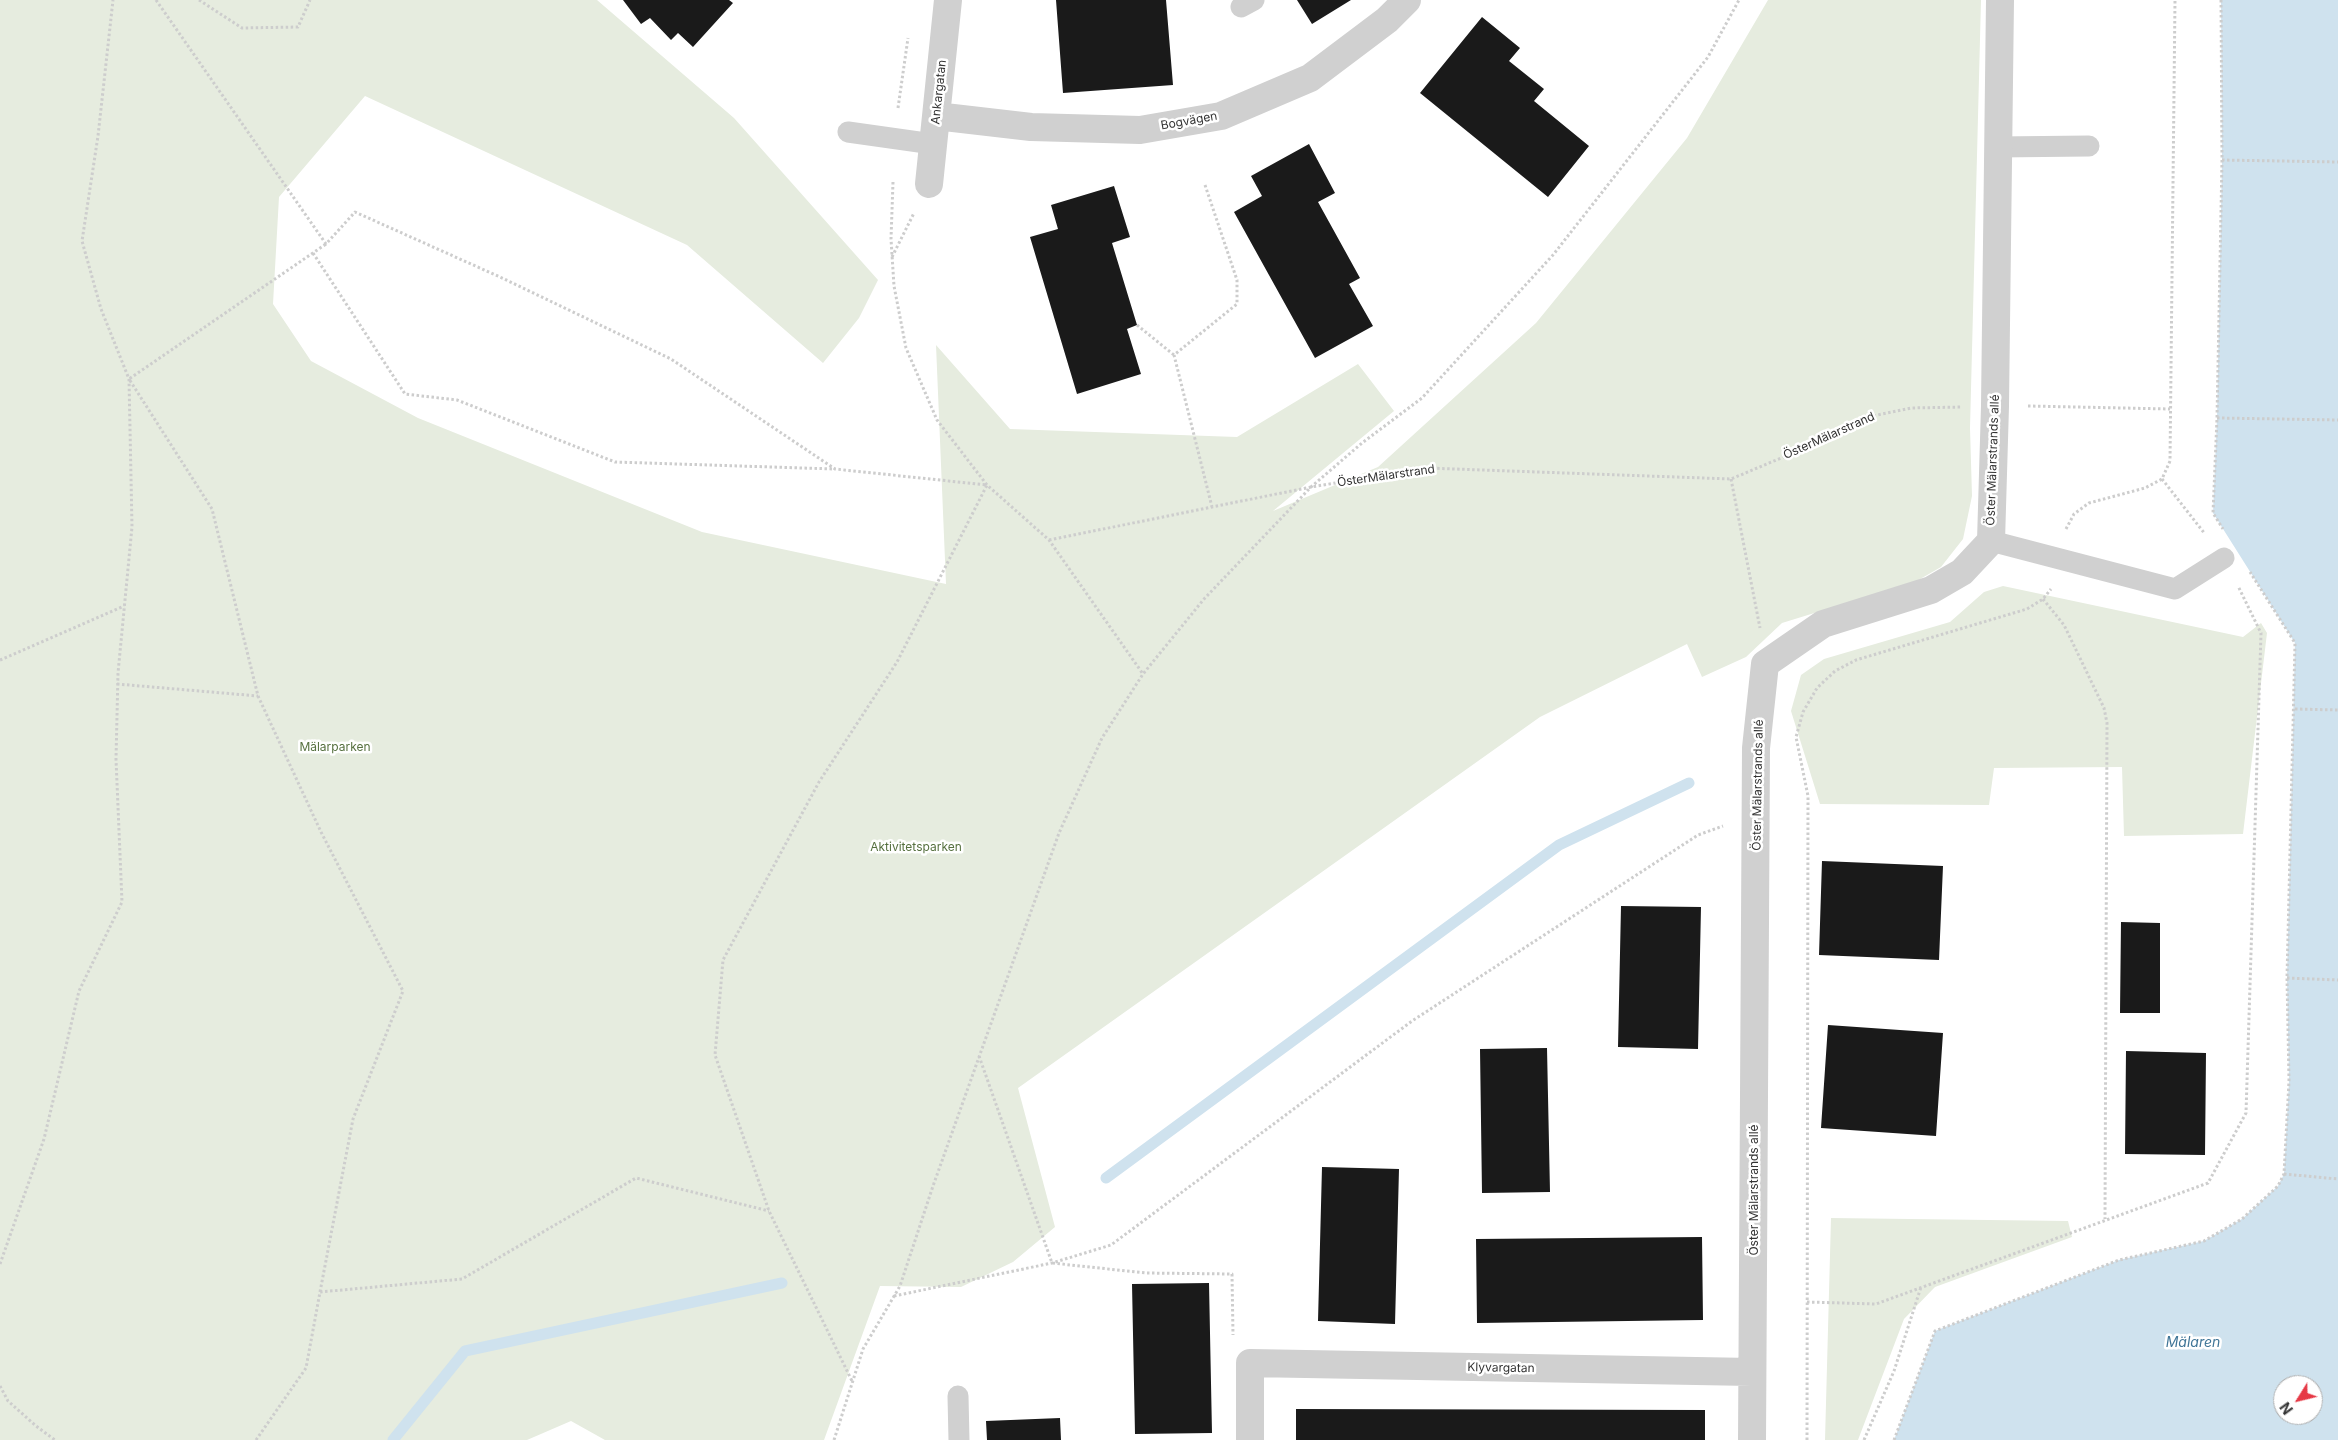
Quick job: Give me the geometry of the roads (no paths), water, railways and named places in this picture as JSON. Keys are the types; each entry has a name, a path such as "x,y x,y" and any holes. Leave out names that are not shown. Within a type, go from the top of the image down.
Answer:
{"street":[{"name":"Ankargatan","path":"929,184 948,0"},
{"name":"Bogvägen","path":"936,116 1031,127 1140,130 1221,116 1310,78 1387,20 1406,0"},
{"name":"Öster Mälarstrands allé","path":"1752,1440 1756,748 1765,664 1823,624 1931,590 1962,572 1991,541 1995,406 2000,0"},
{"name":"Klyvargatan","path":"1250,1440 1250,1363 1752,1372"}],"lane":[{"path":"848,132 933,144"},
{"path":"1997,148 2089,146"},
{"path":"1991,541 2175,589 2224,558"},
{"path":"958,1396 959,1440"}],"water":[{"name":"Mälaren","path":"2221,0 2338,0 2338,1440 1894,1440 1935,1331 2119,1260 2204,1241 2242,1219 2278,1186 2284,1174 2289,1081 2287,978 2295,643 2213,513 2217,418 2222,160"}],"waterway":[{"path":"1106,1178 1559,845 1689,783"},
{"path":"393,1440 465,1351 782,1283"}],"park label":[{"name":"Mälarparken","path":"335,747"},
{"name":"Aktivitetsparken","path":"916,847"}]}
